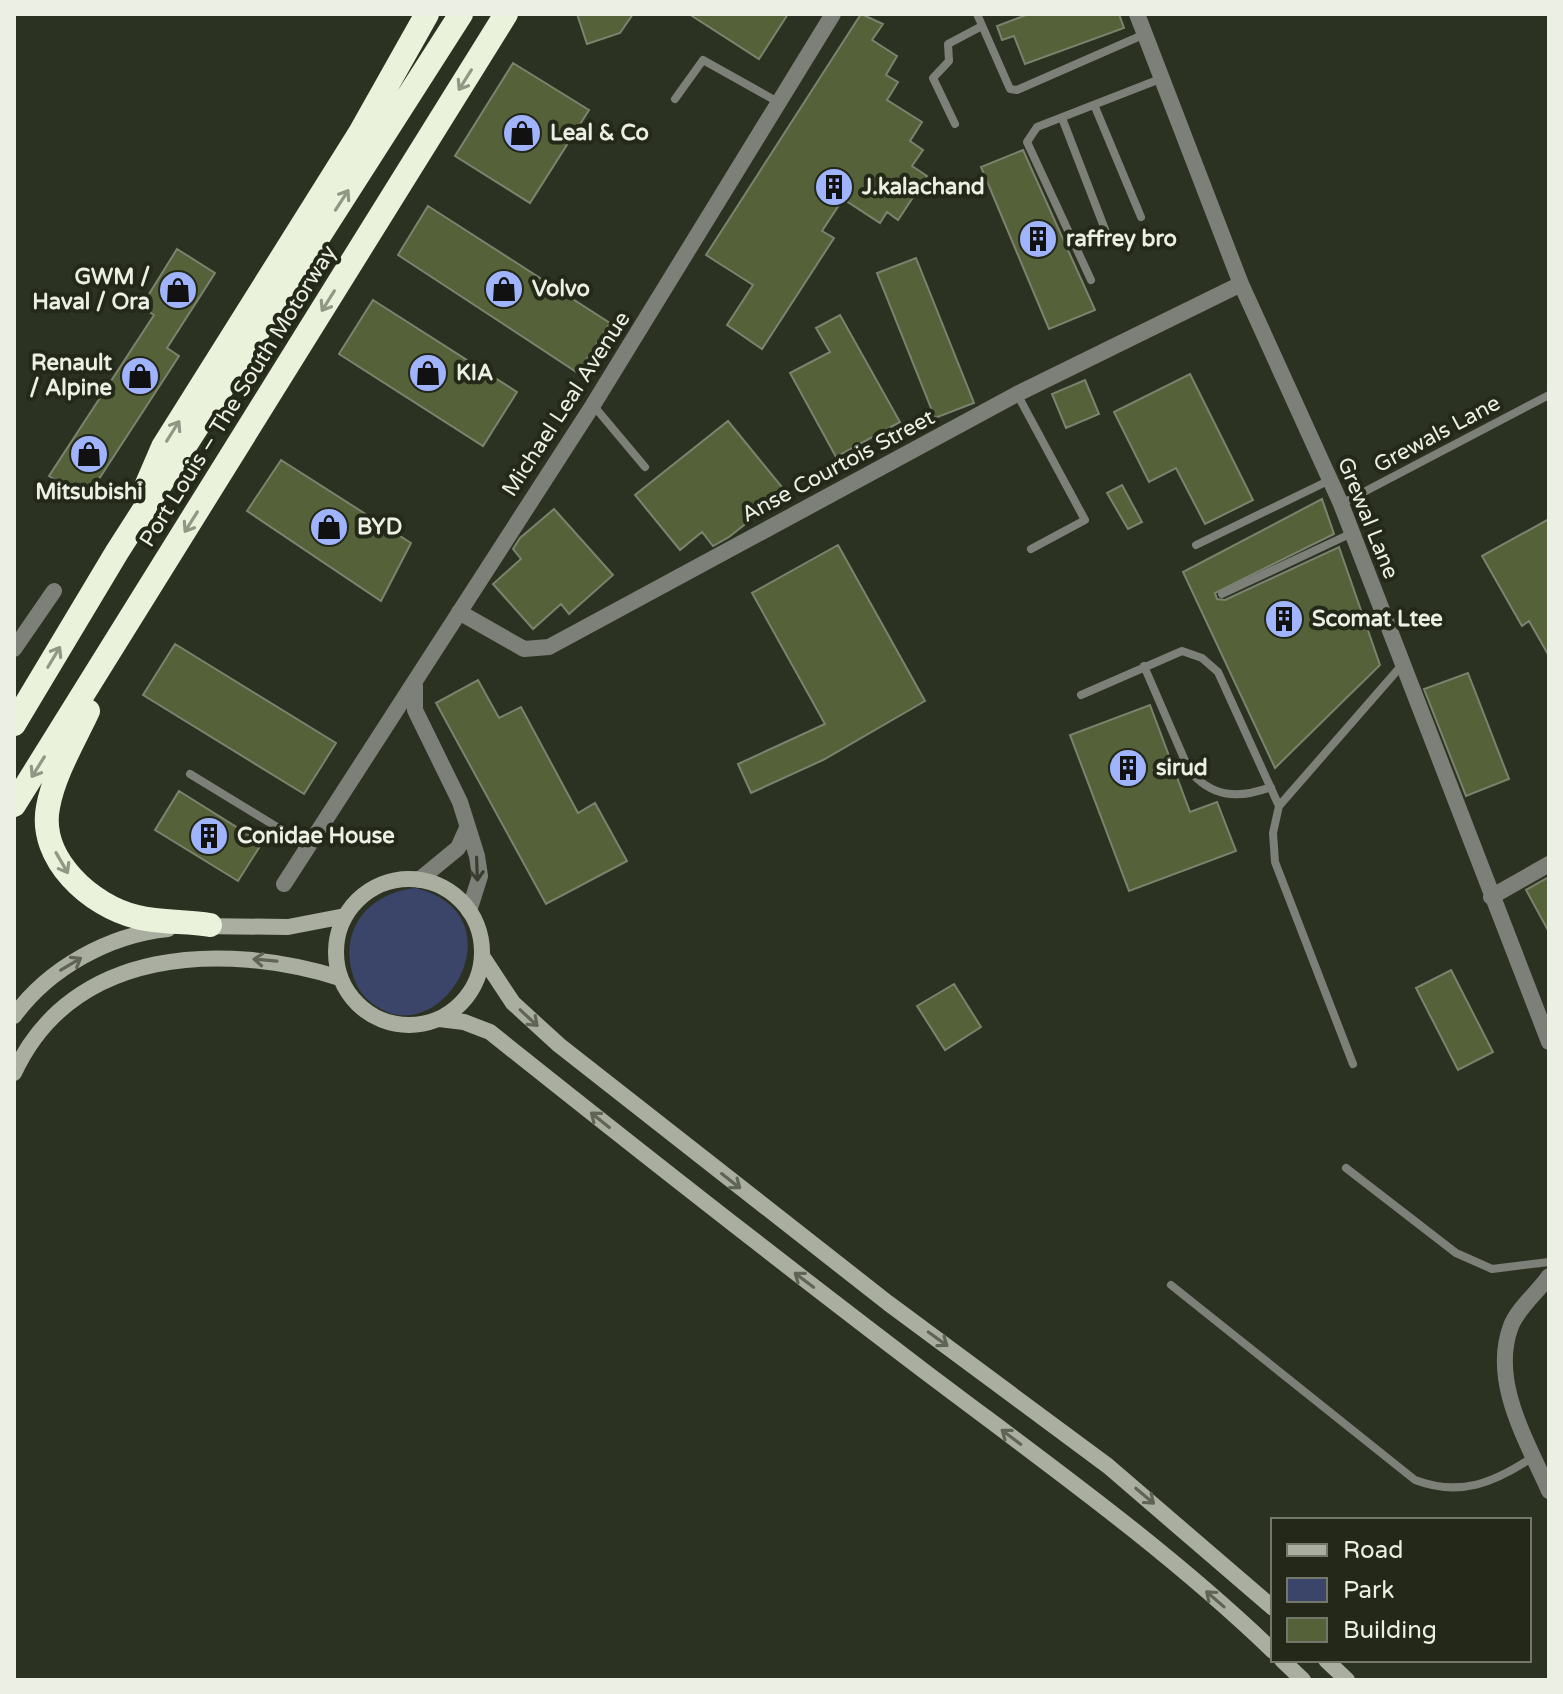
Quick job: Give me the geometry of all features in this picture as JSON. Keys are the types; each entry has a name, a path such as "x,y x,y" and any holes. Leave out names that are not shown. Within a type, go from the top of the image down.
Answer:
{"highway":[{"path":"117,552 163,447 360,133 427,14"},
{"name":"Port Louis – The South Motorway","path":"14,724 117,552 440,48 458,14"},
{"name":"Port Louis – The South Motorway","path":"14,805 506,14"},
{"path":"121,635 52,792 47,812 54,848 70,876 110,908 141,919 210,925"}],"street":[{"name":"Michael Leal Avenue","path":"284,884 593,405 833,14"},
{"name":"Grewal Lane","path":"1137,14 1241,284 1341,504 1549,1042"},
{"name":"Anse Courtois Street","path":"459,612 524,649 549,647 1017,394 1241,284"},
{"path":"14,649 54,591"},
{"path":"415,684 415,710 460,802 480,876 469,911"},
{"path":"419,880 458,848 467,828"},
{"path":"1491,897 1549,864"},
{"path":"1271,1606 1108,1466 888,1303 559,1045 513,1003 482,956 479,933 469,911 455,896 419,880 384,883 355,902 345,916 336,946 340,978 350,995 381,1020 410,1025 439,1019 464,1022 490,1032 716,1213 1171,1561 1271,1649"},
{"path":"14,1016 55,974 116,941 154,931 210,925 288,927 345,916"},
{"path":"439,1019 469,994 482,956"},
{"path":"14,1073 43,1029 69,1005 95,985 128,970 178,959 225,958 272,960 340,978"},
{"path":"1549,1276 1512,1324 1505,1360 1505,1386 1549,1491"},
{"path":"1284,1662 1303,1680"},
{"path":"1328,1662 1347,1680"}],"lane":[{"path":"977,14 1005,83 1017,90 1145,34"},
{"path":"955,124 933,78 949,61 948,44 980,27"},
{"path":"675,99 703,60 778,102"},
{"path":"1091,280 1027,142 1037,127 1095,107 1160,79"},
{"path":"1095,107 1141,217"},
{"path":"1062,118 1106,232"},
{"path":"1017,394 1085,520 1031,549"},
{"name":"Grewals Lane","path":"1341,504 1549,395"},
{"path":"593,405 645,467"},
{"path":"1196,545 1330,480"},
{"path":"1222,594 1352,533"},
{"path":"1081,695 1182,651 1202,658 1218,672 1279,806"},
{"path":"1353,1064 1275,862 1273,833 1279,806 1402,665"},
{"path":"1144,666 1189,770 1200,784 1223,795 1247,796 1271,787"},
{"path":"190,774 308,846"},
{"path":"1346,1168 1456,1253 1492,1269 1549,1262"},
{"path":"1171,1285 1415,1480 1441,1490 1462,1488 1486,1483 1534,1457"}],"green space":[{"path":"415,888 446,902 463,923 468,947 462,972 448,994 429,1009 406,1015 381,1009 366,998 354,978 349,955 355,927 362,915 385,897"}],"building":[{"path":"577,14 633,14 620,33 587,44"},
{"path":"689,14 788,14 759,59"},
{"name":"J.kalachand","path":"861,14 883,24 872,40 897,56 886,75 898,82 887,100 922,122 910,141 923,150 912,166 927,176 898,220 887,212 880,223 843,199 822,231 834,238 762,349 727,325 753,285 706,255"},
{"path":"1029,14 1119,14 1124,28 1025,64 1014,36 1002,40 997,26"},
{"name":"Leal & Co","path":"513,63 589,110 530,203 455,156"},
{"name":"raffrey bro","path":"1023,150 1095,310 1049,329 981,167"},
{"name":"Volvo","path":"428,206 610,323 578,373 398,255"},
{"path":"177,249 215,273 167,348 179,356 86,499 49,476 154,315 141,307"},
{"path":"916,258 974,403 935,418 877,273"},
{"name":"KIA","path":"373,300 517,392 483,446 339,354"},
{"path":"840,315 900,422 836,457 790,373 830,352 816,328"},
{"path":"1190,374 1253,500 1205,524 1176,468 1149,482 1114,412"},
{"path":"1085,380 1099,414 1066,428 1052,394"},
{"path":"728,421 786,492 713,546 702,532 680,550 635,495"},
{"name":"BYD","path":"281,460 411,543 381,601 247,511"},
{"path":"1122,485 1142,522 1128,529 1107,493"},
{"name":"Scomat Ltee","path":"1322,499 1334,534 1215,593 1217,599 1225,600 1339,547 1380,665 1275,768 1183,572"},
{"path":"554,509 613,575 569,614 561,604 533,629 493,584 521,559 513,549 520,538"},
{"path":"1549,519 1549,656 1529,621 1522,626 1482,556"},
{"path":"838,545 925,701 823,760 751,793 738,764 825,724 752,593"},
{"path":"175,644 336,743 304,794 143,695"},
{"path":"1468,673 1509,779 1466,796 1424,689"},
{"path":"478,680 499,718 521,707 578,813 595,803 627,861 546,904 436,703"},
{"name":"sirud","path":"1150,705 1190,812 1217,802 1236,851 1129,891 1070,735"},
{"name":"Conidae House","path":"179,791 262,843 238,881 155,830"},
{"path":"1549,877 1549,932 1526,890"},
{"path":"1451,970 1493,1052 1458,1070 1416,988"},
{"path":"954,984 981,1027 945,1050 917,1006"}],"place":[{"name":"Leal & Co","path":"522,133"},
{"name":"J.kalachand","path":"834,187"},
{"name":"raffrey bro","path":"1038,239"},
{"name":"Volvo","path":"504,289"},
{"name":"GWM / Haval / Ora","path":"178,290"},
{"name":"KIA","path":"428,373"},
{"name":"Renault / Alpine","path":"140,376"},
{"name":"Mitsubishi","path":"89,454"},
{"name":"BYD","path":"329,527"},
{"name":"Scomat Ltee","path":"1284,619"},
{"name":"sirud","path":"1128,768"},
{"name":"Conidae House","path":"209,836"}]}
